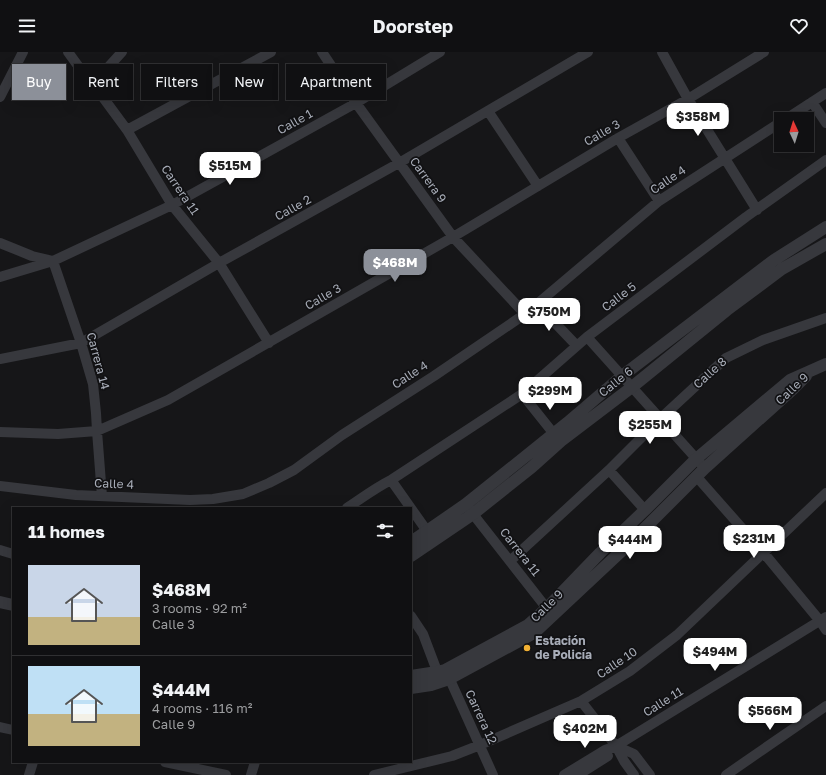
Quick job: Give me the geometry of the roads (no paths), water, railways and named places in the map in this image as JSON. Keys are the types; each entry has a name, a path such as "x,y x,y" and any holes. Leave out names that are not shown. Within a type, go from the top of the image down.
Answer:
{"street":[{"path":"0,97 23,52"},
{"name":"Carrera 11","path":"68,52 77,64"},
{"path":"111,64 122,52"},
{"path":"127,130 271,52"},
{"name":"Carrera 9","path":"322,52 356,103 453,237 525,314"},
{"name":"Calle 1","path":"0,277 53,261 172,205 356,103 440,52"},
{"name":"Calle 2","path":"0,359 81,343 219,263 400,163 588,52"},
{"path":"662,52 724,159 757,210"},
{"name":"Calle 3","path":"0,432 58,434 96,431 168,400 453,237 618,138 688,99 764,52"},
{"path":"797,112 826,92"},
{"name":"Carrera 11","path":"105,100 127,130 172,205 219,263 269,342"},
{"path":"812,102 826,123"},
{"path":"488,110 538,186"},
{"name":"Calle 4","path":"0,486 76,495 190,504 243,494 269,483 294,470 342,435 434,376 525,314 659,201 774,127"},
{"path":"618,138 659,201"},
{"name":"Calle 5","path":"348,507 522,394 588,337 740,222 826,160"},
{"name":"Calle 6","path":"412,555 469,509 532,467 558,438 622,376 774,260 826,227"},
{"path":"0,243 32,256 53,261"},
{"name":"Calle 6","path":"558,438 632,387 727,310 782,269 826,244"},
{"name":"Carrera 14","path":"53,261 81,343 93,384 102,496"},
{"path":"538,304 577,346"},
{"name":"Calle 8","path":"510,561 726,358 763,340 826,318"},
{"path":"588,337 660,419 763,552 823,619 826,630"},
{"name":"Calle 9","path":"412,688 431,685 443,676 534,633 600,553 645,510 699,468 793,389 812,370 826,364"},
{"path":"522,394 558,438"},
{"name":"Calle 9","path":"550,612 629,544 699,468"},
{"path":"608,470 645,510"},
{"path":"391,480 410,507"},
{"name":"Calle 10","path":"374,775 452,756 480,745 581,701 630,671 676,635 826,492"},
{"name":"Carrera 11","path":"469,509 550,612"},
{"name":"Calle 6","path":"412,541 427,531 469,509"},
{"path":"412,510 427,531"},
{"path":"0,550 12,554"},
{"path":"0,602 12,605"},
{"name":"Carrera 12","path":"412,618 480,745 493,775"},
{"name":"Calle 11","path":"564,775 604,750 616,746 823,619"},
{"name":"Calle 9","path":"412,676 443,676"},
{"path":"581,701 616,746 634,775"},
{"path":"726,775 826,706"},
{"path":"0,727 12,730"},
{"path":"616,746 634,754 650,775"},
{"name":"Calle 11","path":"578,775 609,755 616,746"},
{"path":"29,775 33,763"},
{"path":"169,763 226,775"},
{"path":"251,775 255,763"}],"place":[{"name":"Estación de Policía","path":"527,648"}]}
